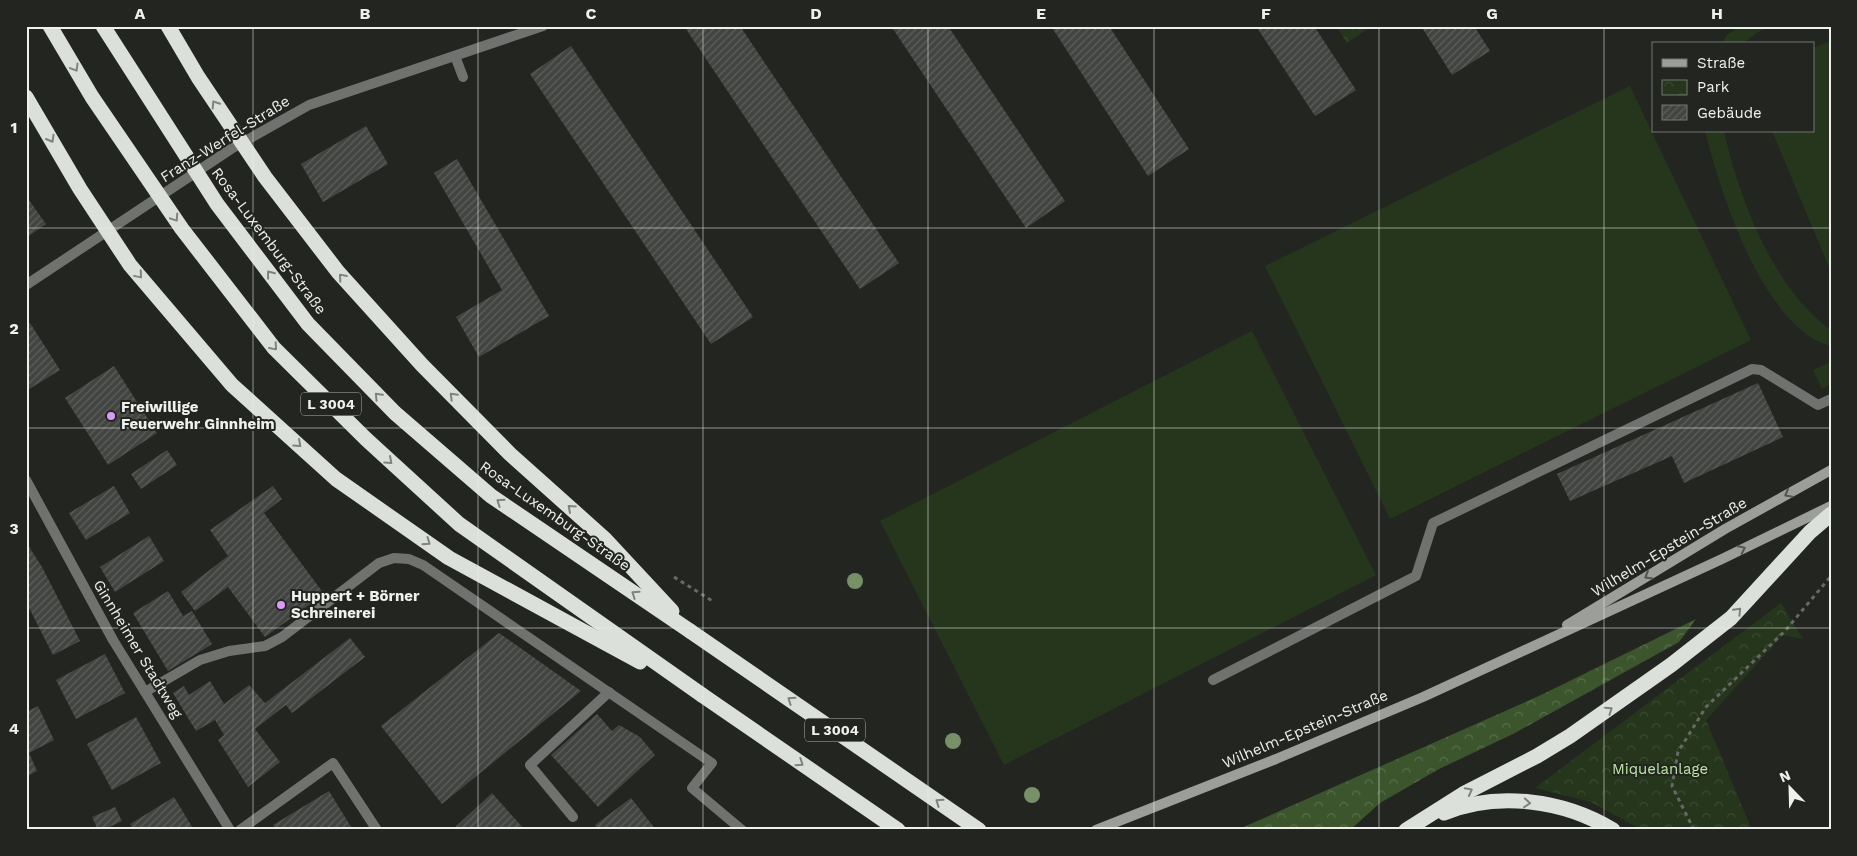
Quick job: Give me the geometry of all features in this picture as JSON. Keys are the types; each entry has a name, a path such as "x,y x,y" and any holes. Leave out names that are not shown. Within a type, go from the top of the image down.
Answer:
{"highway":[{"name":"L 3004","path":"50,26 92,97 182,229 274,348 366,439 459,524 702,696 898,830"},
{"name":"Rosa-Luxemburg-Straße","path":"103,26 132,75 216,204 308,324 395,413 491,496 979,830"},
{"path":"168,26 198,77 265,177 338,272 422,365 510,454 605,539 690,631"},
{"path":"26,97 80,189 130,265 232,385 336,479 449,558 702,696"},
{"path":"1409,828 1464,794 1537,756 1570,736 1664,670 1731,618 1810,532 1831,514"},
{"path":"1409,828 1457,808 1483,802 1506,801 1537,803 1569,810 1613,830"}],"main road":[{"name":"Wilhelm-Epstein-Straße","path":"1523,651 1725,529 1831,470"},
{"name":"Wilhelm-Epstein-Straße","path":"1096,830 1276,759 1422,696 1716,562 1831,506"}],"street":[{"name":"Franz-Werfel-Straße","path":"26,285 231,149 309,105 544,26"},
{"path":"455,56 464,77"},
{"path":"1213,680 1416,576 1433,523 1752,369 1761,370 1818,405 1831,399"},
{"name":"Ginnheimer Stadtweg","path":"26,480 113,640 230,830"},
{"path":"145,692 200,660 229,651 265,646 282,637 380,563 394,558 409,559 423,565 712,763 692,788 742,830"},
{"path":"573,817 530,765 609,692"},
{"path":"240,830 332,763 377,830"}],"path":[{"path":"1694,830 1672,786 1678,752 1706,707 1785,631 1831,576"}],"green space":[{"path":"1336,26 1372,26 1347,43"},
{"path":"1740,26 1773,26 1758,32 1745,42 1722,42 1727,35"},
{"path":"1831,41 1831,272 1772,132 1814,132 1814,48"},
{"path":"1630,86 1751,340 1390,519 1265,266"},
{"path":"1705,132 1724,132 1739,185 1761,240 1792,291 1810,312 1831,330 1831,351 1829,346 1815,340 1802,331 1784,313 1768,290 1741,238"},
{"path":"1252,331 1376,575 1004,765 880,521"},
{"path":"1831,362 1831,384 1822,389 1813,370"},
{"name":"Miquelanlage","path":"1781,603 1803,639 1783,635 1706,720 1752,830 1642,830 1591,802 1535,788"},
{"path":"1696,619 1679,642 1513,734 1439,769 1380,803 1350,830 1237,830 1541,695"}],"building":[{"path":"684,26 740,26 899,263 860,289"},
{"path":"891,26 948,26 1065,201 1026,228"},
{"path":"1051,26 1109,26 1189,149 1148,176"},
{"path":"1256,26 1314,26 1356,90 1315,116"},
{"path":"1421,26 1474,26 1490,51 1452,75"},
{"path":"571,46 753,317 711,344 530,74"},
{"path":"366,126 388,164 323,202 301,164"},
{"path":"457,159 549,316 479,357 456,317 502,290 434,173"},
{"path":"26,196 46,224 26,238"},
{"path":"30,323 60,370 26,391 26,326"},
{"name":"Freiwillige Feuerwehr Ginnheim","path":"114,366 157,433 108,465 65,398"},
{"path":"1758,383 1783,437 1684,483 1672,456 1570,501 1557,474"},
{"path":"167,450 177,465 141,489 131,474"},
{"path":"114,486 130,513 86,540 69,513"},
{"path":"273,486 282,499 264,513 324,594 265,637 228,587 195,611 181,592 228,556 210,530"},
{"path":"149,536 164,561 115,592 100,567"},
{"path":"26,542 42,567 80,641 53,655 26,602"},
{"path":"168,591 183,616 192,611 212,644 168,671 133,613"},
{"path":"499,633 581,691 442,804 381,726"},
{"path":"350,638 365,657 292,713 286,705 255,729 280,762 248,787 218,740 224,735 215,720 196,731 173,693 184,686 189,695 210,681 224,704 249,685 265,703"},
{"path":"105,654 125,693 76,719 56,680"},
{"path":"38,706 54,740 29,753 37,771 26,777 26,712"},
{"path":"597,714 612,731 619,725 640,737 655,755 598,807 551,755"},
{"path":"136,717 161,763 112,790 87,744"},
{"path":"329,791 353,830 276,830 273,825"},
{"path":"492,793 525,830 452,830"},
{"path":"174,797 194,830 133,830 130,824"},
{"path":"631,798 656,830 598,830 595,825"},
{"path":"115,807 122,821 103,830 98,830 92,817"}],"place":[{"name":"Freiwillige Feuerwehr Ginnheim","path":"111,416"},
{"name":"Huppert + Börner Schreinerei","path":"281,605"}]}
